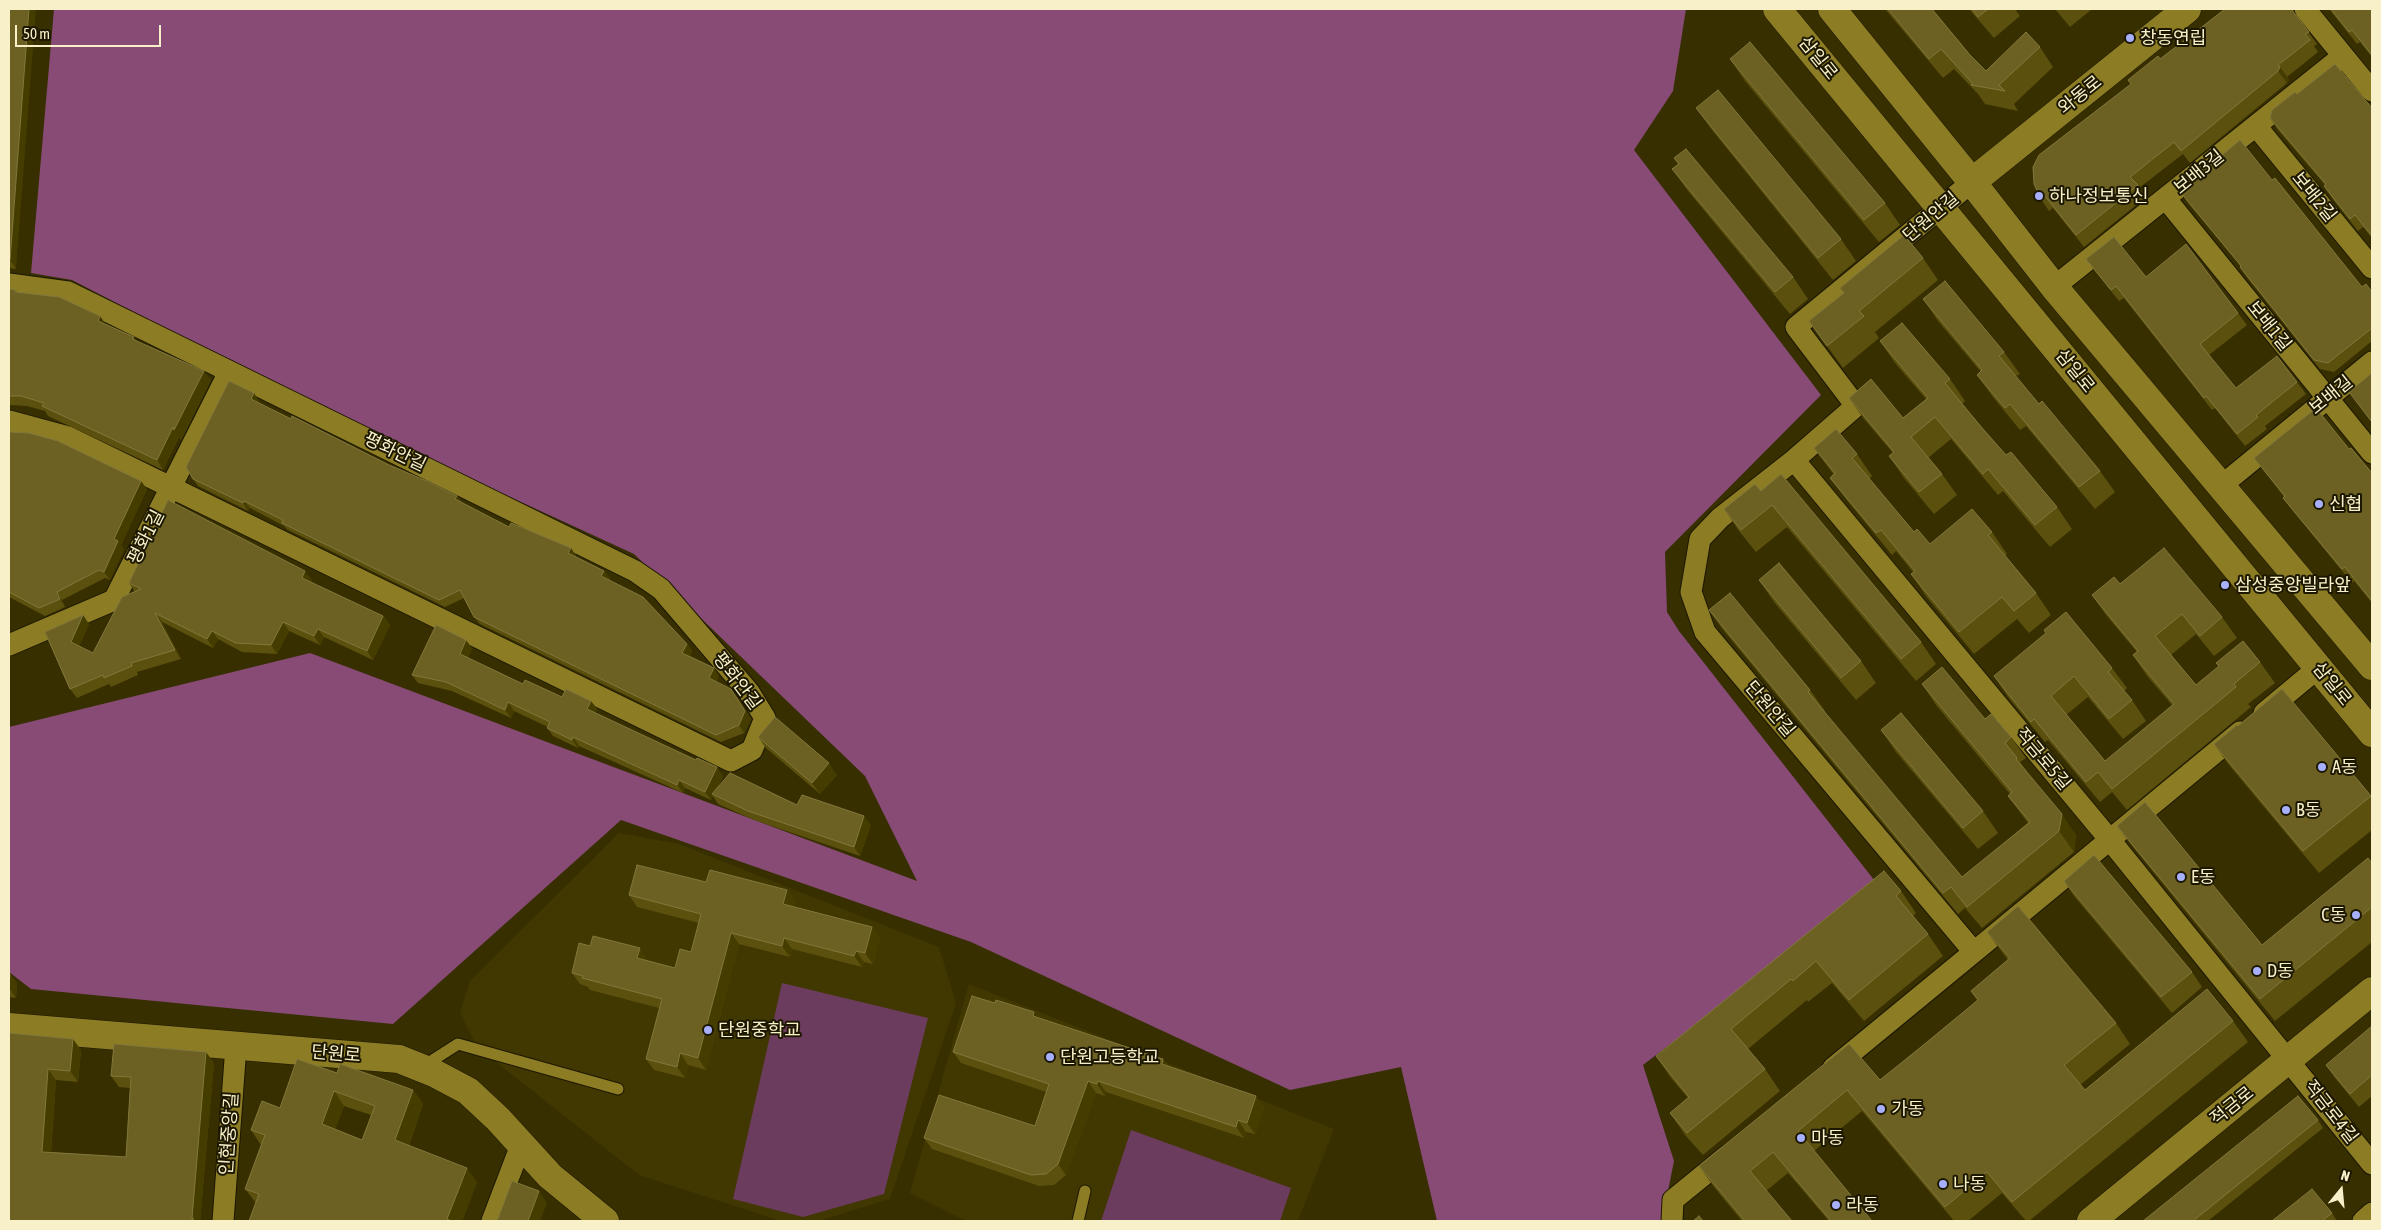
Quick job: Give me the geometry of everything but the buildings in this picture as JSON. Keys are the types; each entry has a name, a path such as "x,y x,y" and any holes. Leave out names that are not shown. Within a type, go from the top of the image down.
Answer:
{"main road":[{"name":"삼일로","path":"1777,9 2372,734"},
{"path":"1832,9 2054,287 2372,666"},
{"name":"와동로","path":"1972,182 2187,9"},
{"name":"적금로","path":"2091,1221 2372,991"},
{"name":"단원로","path":"9,1027 399,1059 468,1091 498,1119 550,1176 605,1221"}],"street":[{"path":"2305,9 2372,90"},
{"name":"보배3길","path":"2054,287 2343,56"},
{"name":"보배2길","path":"2256,126 2372,268"},
{"name":"단원안길","path":"1972,182 1796,327 1856,406 1794,460 1720,518 1700,539 1691,592 1705,632 1974,952"},
{"name":"보배1길","path":"2166,199 2372,453"},
{"name":"평화안길","path":"9,284 68,292 635,571 661,588 749,692 764,718 752,750 731,761 68,436 9,421"},
{"name":"보배길","path":"2221,486 2372,362"},
{"name":"평화1길","path":"9,645 114,600 229,372"},
{"name":"적금로5길","path":"1794,460 2110,840 2289,1059"},
{"path":"1816,1082 2318,668"},
{"name":"인현중앙길","path":"223,1221 236,1046"},
{"name":"적금로4길","path":"2289,1059 2372,1164"},
{"path":"1672,1221 1673,1200 1740,1144"},
{"path":"492,1221 521,1145"},
{"path":"2362,1221 2372,1213"}],"lane":[{"path":"420,1068 458,1044 618,1089"},
{"path":"1078,1221 1085,1191"}],"shaded area":[{"path":"54,9 1686,9 1673,91 1634,150 1821,395 1665,552 1667,612 1679,631 1878,885 1643,1065 1674,1161 1662,1221 1437,1221 1401,1067 1290,1090 971,942 621,820 393,1024 31,989 9,972 9,727 310,653 917,881 865,776 634,554 338,418 72,280 31,273"},
{"name":"단원중학교","path":"619,833 679,844 939,947 956,1003 890,1199 818,1221 781,1221 639,1175 477,1047 460,1013 470,981"},
{"path":"782,983 928,1018 884,1194 803,1217 733,1199"},
{"name":"단원고등학교","path":"969,984 1334,1129 1298,1221 966,1221 910,1193"},
{"path":"1131,1130 1291,1188 1280,1221 1101,1221"}],"place":[{"name":"창동연립","path":"2130,38"},
{"name":"하나정보통신","path":"2039,196"},
{"name":"신협","path":"2319,504"},
{"name":"삼성중앙빌라앞","path":"2225,585"},
{"name":"A동","path":"2322,767"},
{"name":"B동","path":"2286,810"},
{"name":"E동","path":"2181,877"},
{"name":"C동","path":"2356,915"},
{"name":"D동","path":"2257,971"},
{"name":"단원중학교","path":"708,1030"},
{"name":"단원고등학교","path":"1050,1057"},
{"name":"가동","path":"1881,1109"},
{"name":"마동","path":"1801,1138"},
{"name":"나동","path":"1943,1184"},
{"name":"라동","path":"1836,1205"}]}
